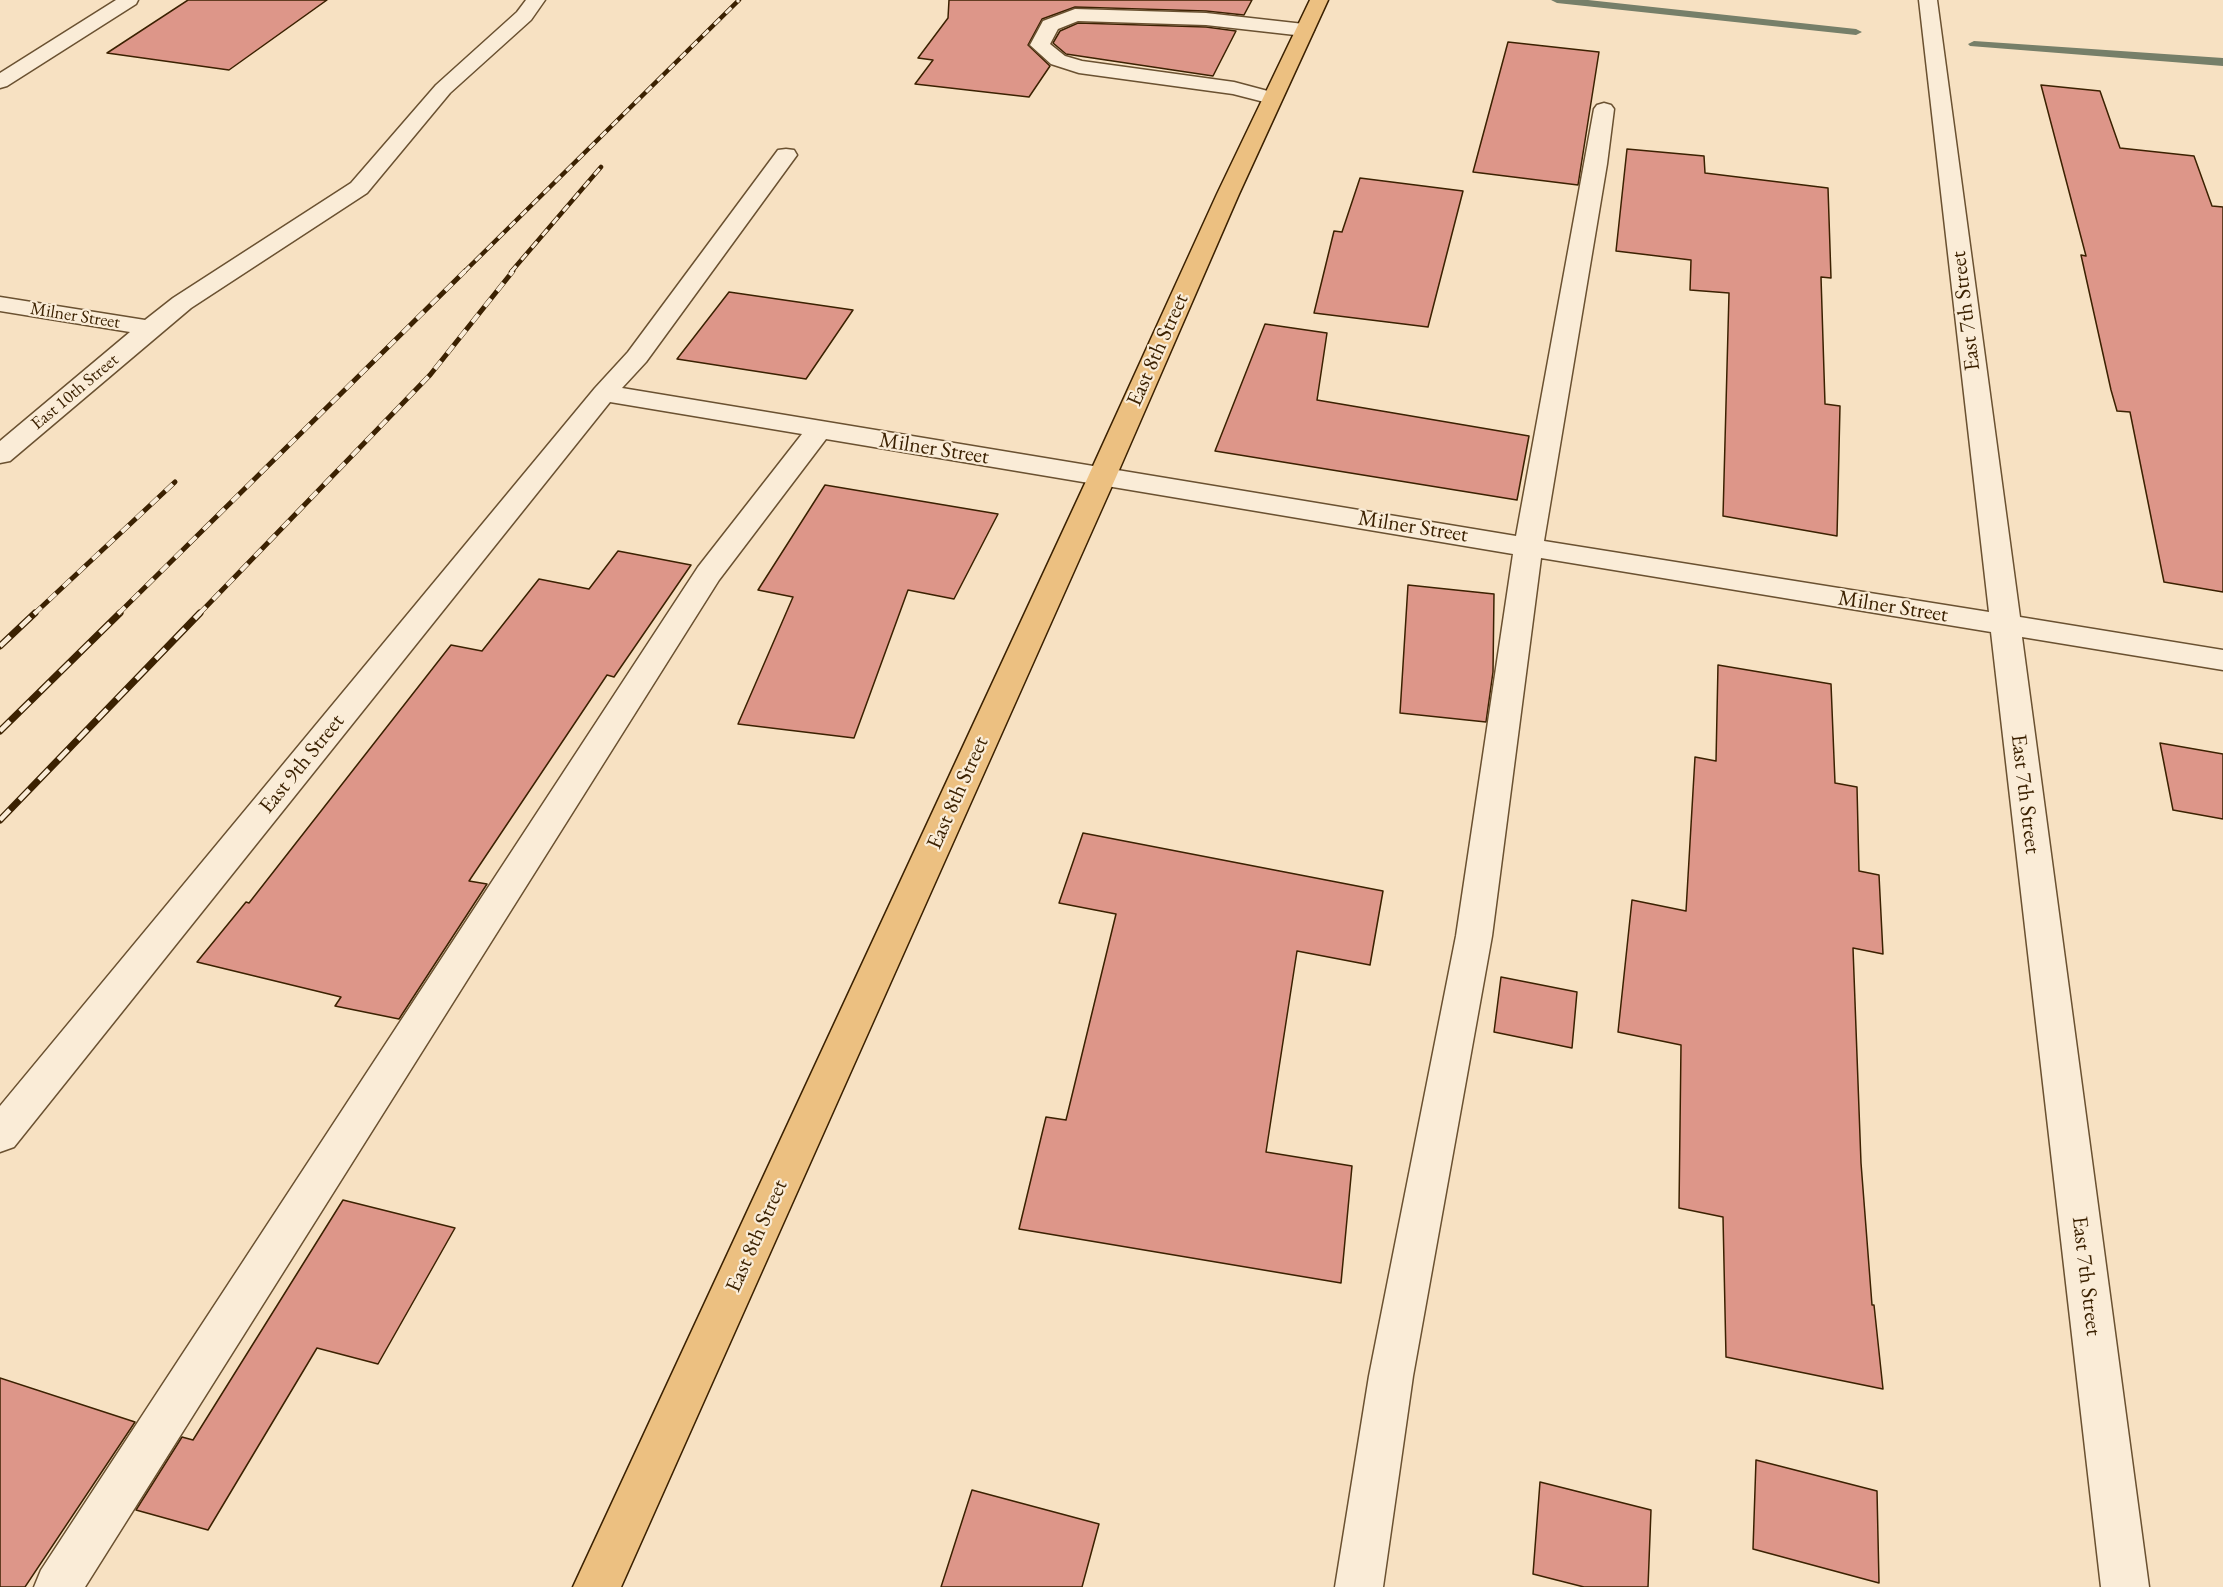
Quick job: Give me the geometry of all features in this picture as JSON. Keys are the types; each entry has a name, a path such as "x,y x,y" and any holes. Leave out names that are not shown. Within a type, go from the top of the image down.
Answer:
{"main road":[{"name":"East 8th Street","path":"597,1587 1102,477 1168,326 1319,0"}],"street":[{"path":"0,82 129,0"},
{"name":"East 10th Street","path":"0,455 182,303 359,188 443,89 524,16 536,0"},
{"name":"East 7th Street","path":"1928,0 2125,1587"},
{"path":"1272,98 1234,88 1079,67 1058,60 1040,45 1050,25 1075,15 1206,19 1304,30"},
{"path":"1359,1587 1391,1376 1474,936 1528,546 1604,109"},
{"name":"East 9th Street","path":"0,1135 604,393 637,357 786,155"},
{"name":"Milner Street","path":"0,304 150,328"},
{"name":"Milner Street","path":"604,393 818,431 1528,546 1917,612 2223,660"},
{"path":"58,1587 708,574 818,431"}],"building":[{"path":"188,0 327,0 229,70 107,53"},
{"path":"949,0 1252,0 1244,15 1206,11 1075,7 1042,19 1028,45 1050,66 1029,97 915,84 933,60 918,58 948,18"},
{"path":"1078,23 1206,27 1236,31 1213,76 1066,54 1053,43 1060,31"},
{"path":"1508,42 1599,52 1578,185 1473,172"},
{"path":"2041,85 2100,91 2120,148 2194,156 2212,206 2223,207 2223,592 2164,582 2130,412 2117,411 2111,390 2081,255 2086,256"},
{"path":"1627,149 1704,156 1705,173 1828,188 1831,278 1821,277 1825,404 1840,406 1837,536 1723,516 1729,293 1690,290 1691,260 1616,251"},
{"path":"1360,178 1463,191 1428,327 1314,313 1334,231 1342,232"},
{"path":"729,292 853,310 806,379 677,359"},
{"path":"1265,324 1327,333 1317,400 1529,436 1517,500 1215,451"},
{"path":"825,485 998,514 954,599 908,590 854,738 738,724 793,597 758,590"},
{"path":"618,551 691,565 614,677 607,675 469,881 487,884 399,1019 335,1006 341,997 197,962 246,902 249,903 451,645 482,651 539,579 589,589"},
{"path":"1408,585 1494,594 1493,672 1486,722 1400,713"},
{"path":"1718,665 1831,684 1835,783 1857,787 1859,871 1879,875 1883,954 1853,948 1861,1163 1872,1305 1874,1305 1883,1389 1726,1357 1723,1217 1679,1208 1681,1045 1618,1032 1632,900 1686,911 1695,757 1716,761"},
{"path":"2160,743 2223,754 2223,819 2173,810"},
{"path":"1083,833 1383,891 1370,965 1297,951 1266,1152 1352,1166 1341,1283 1019,1229 1046,1117 1066,1120 1116,914 1059,903"},
{"path":"1501,977 1577,992 1572,1048 1494,1032"},
{"path":"343,1200 455,1228 378,1364 317,1348 208,1530 136,1510 182,1437 193,1440"},
{"path":"0,1378 135,1422 25,1587 0,1587"},
{"path":"1756,1460 1877,1491 1879,1583 1753,1549"},
{"path":"1540,1482 1651,1510 1648,1587 1584,1587 1533,1574"},
{"path":"972,1490 1099,1524 1082,1587 941,1587"}],"waterway":[{"path":"1557,0 1856,32"},
{"path":"1974,44 2223,62"}],"railway":[{"path":"464,272 739,0"},
{"path":"511,272 601,167"},
{"path":"118,614 465,271"},
{"path":"199,614 430,375 513,271"},
{"path":"34,614 175,482"},
{"path":"0,646 35,613"},
{"path":"0,731 120,613"},
{"path":"0,820 200,613"}]}
